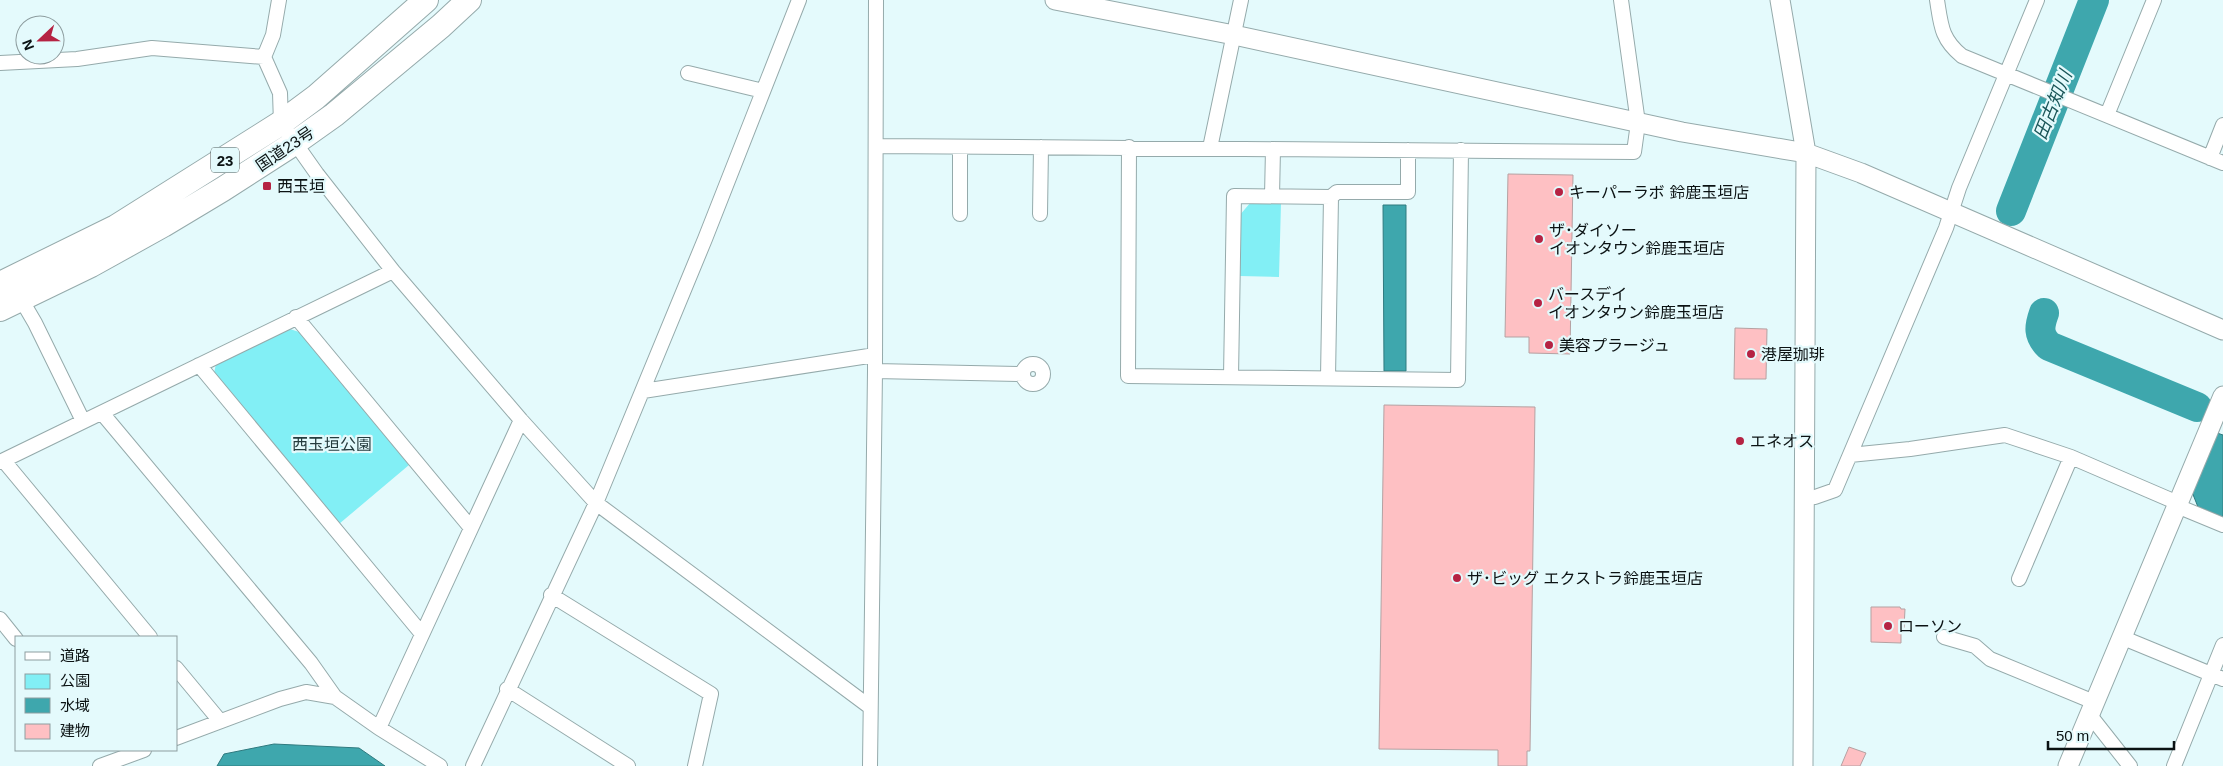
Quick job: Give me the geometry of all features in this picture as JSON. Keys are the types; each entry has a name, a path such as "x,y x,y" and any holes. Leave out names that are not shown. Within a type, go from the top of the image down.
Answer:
{"highway":[{"name":"国道23号","path":"0,284 116,227 281,123 316,97 426,0"},
{"name":"国道23号","path":"10,304 91,265 164,225 223,190 296,142 334,115 441,26 469,0"}],"street":[{"path":"279,0 274,35 264,57 280,93 281,123 296,142 316,174 393,271 520,420 596,503 870,707"},
{"path":"473,766 507,689 596,503 643,391 799,0"},
{"path":"870,766 875,371 876,0"},
{"path":"1054,0 1234,35 1638,123 1806,153 1861,173 2223,330"},
{"path":"1210,148 1241,0"},
{"path":"876,146 1634,152 1638,123 1621,0"},
{"path":"1780,0 1806,153 1803,766"},
{"path":"1937,0 1943,34 1953,49 1962,56 2066,97 2223,163"},
{"path":"1804,498 1815,497 1835,490 1952,213 1959,188 2037,0"},
{"path":"2107,115 2154,0"},
{"path":"0,63 77,59 152,48 264,57"},
{"path":"688,73 763,91"},
{"path":"2210,158 2223,125"},
{"path":"960,147 960,214"},
{"path":"1040,214 1041,147"},
{"path":"1130,147 1128,376 1458,380 1461,150"},
{"path":"1272,196 1273,149"},
{"path":"1231,377 1234,196 1331,197 1337,192 1408,192 1408,150"},
{"path":"1328,378 1331,197"},
{"path":"149,636 2,462 393,271"},
{"path":"10,304 35,323 83,421"},
{"path":"296,318 471,528"},
{"path":"643,391 875,355"},
{"path":"199,365 422,634"},
{"path":"875,371 1023,374"},
{"path":"2068,766 2223,396"},
{"path":"102,413 311,663 335,697 379,728 440,766"},
{"path":"379,728 520,420"},
{"path":"1850,455 1910,449 2005,435 2071,457 2223,525"},
{"path":"2019,579 2071,457"},
{"path":"551,595 711,694 695,766"},
{"path":"0,619 15,638"},
{"path":"1944,637 1975,646 1990,659 2092,708 2130,766"},
{"path":"2121,637 2217,676"},
{"path":"2174,766 2217,676 2223,645"},
{"path":"178,670 220,721"},
{"path":"507,689 628,766"},
{"path":"178,737 280,699 306,692 335,697"},
{"path":"100,766 112,755 138,751"}],"green space":[{"path":"1251,202 1281,203 1279,277 1240,276 1239,216"},
{"name":"西玉垣公園","path":"290,329 299,332 409,465 339,524 214,373 216,364"}],"water":[{"path":"1383,205 1406,205 1406,371 1384,371"},
{"path":"2217,433 2223,435 2223,517 2198,507 2192,492"},
{"path":"274,744 359,748 385,766 217,766 224,754"}],"building":[{"path":"1508,174 1573,175 1570,354 1529,353 1529,337 1505,337"},
{"name":"港屋珈琲","path":"1735,328 1767,329 1766,379 1734,379"},
{"name":"ザ･ビッグ エクストラ鈴鹿玉垣店","path":"1384,405 1535,407 1530,751 1527,751 1527,766 1498,766 1498,750 1379,749"},
{"name":"ローソン","path":"1871,607 1900,607 1905,609 1904,628 1901,629 1901,643 1871,642"},
{"path":"1849,747 1866,753 1860,766 1841,766"}],"waterway":[{"name":"田古知川","path":"2011,211 2094,0"},
{"name":"田古知川","path":"2044,313 2040,331 2049,346 2197,407"}],"place":[{"name":"西玉垣","path":"267,186"},
{"name":"キーパーラボ 鈴鹿玉垣店","path":"1559,192"},
{"name":"ザ･ダイソー イオンタウン鈴鹿玉垣店","path":"1539,239"},
{"name":"バースデイ イオンタウン鈴鹿玉垣店","path":"1538,303"},
{"name":"美容プラージュ","path":"1549,345"},
{"name":"港屋珈琲","path":"1751,354"},
{"name":"エネオス","path":"1740,441"},
{"name":"ザ･ビッグ エクストラ鈴鹿玉垣店","path":"1457,578"},
{"name":"ローソン","path":"1888,626"}]}
